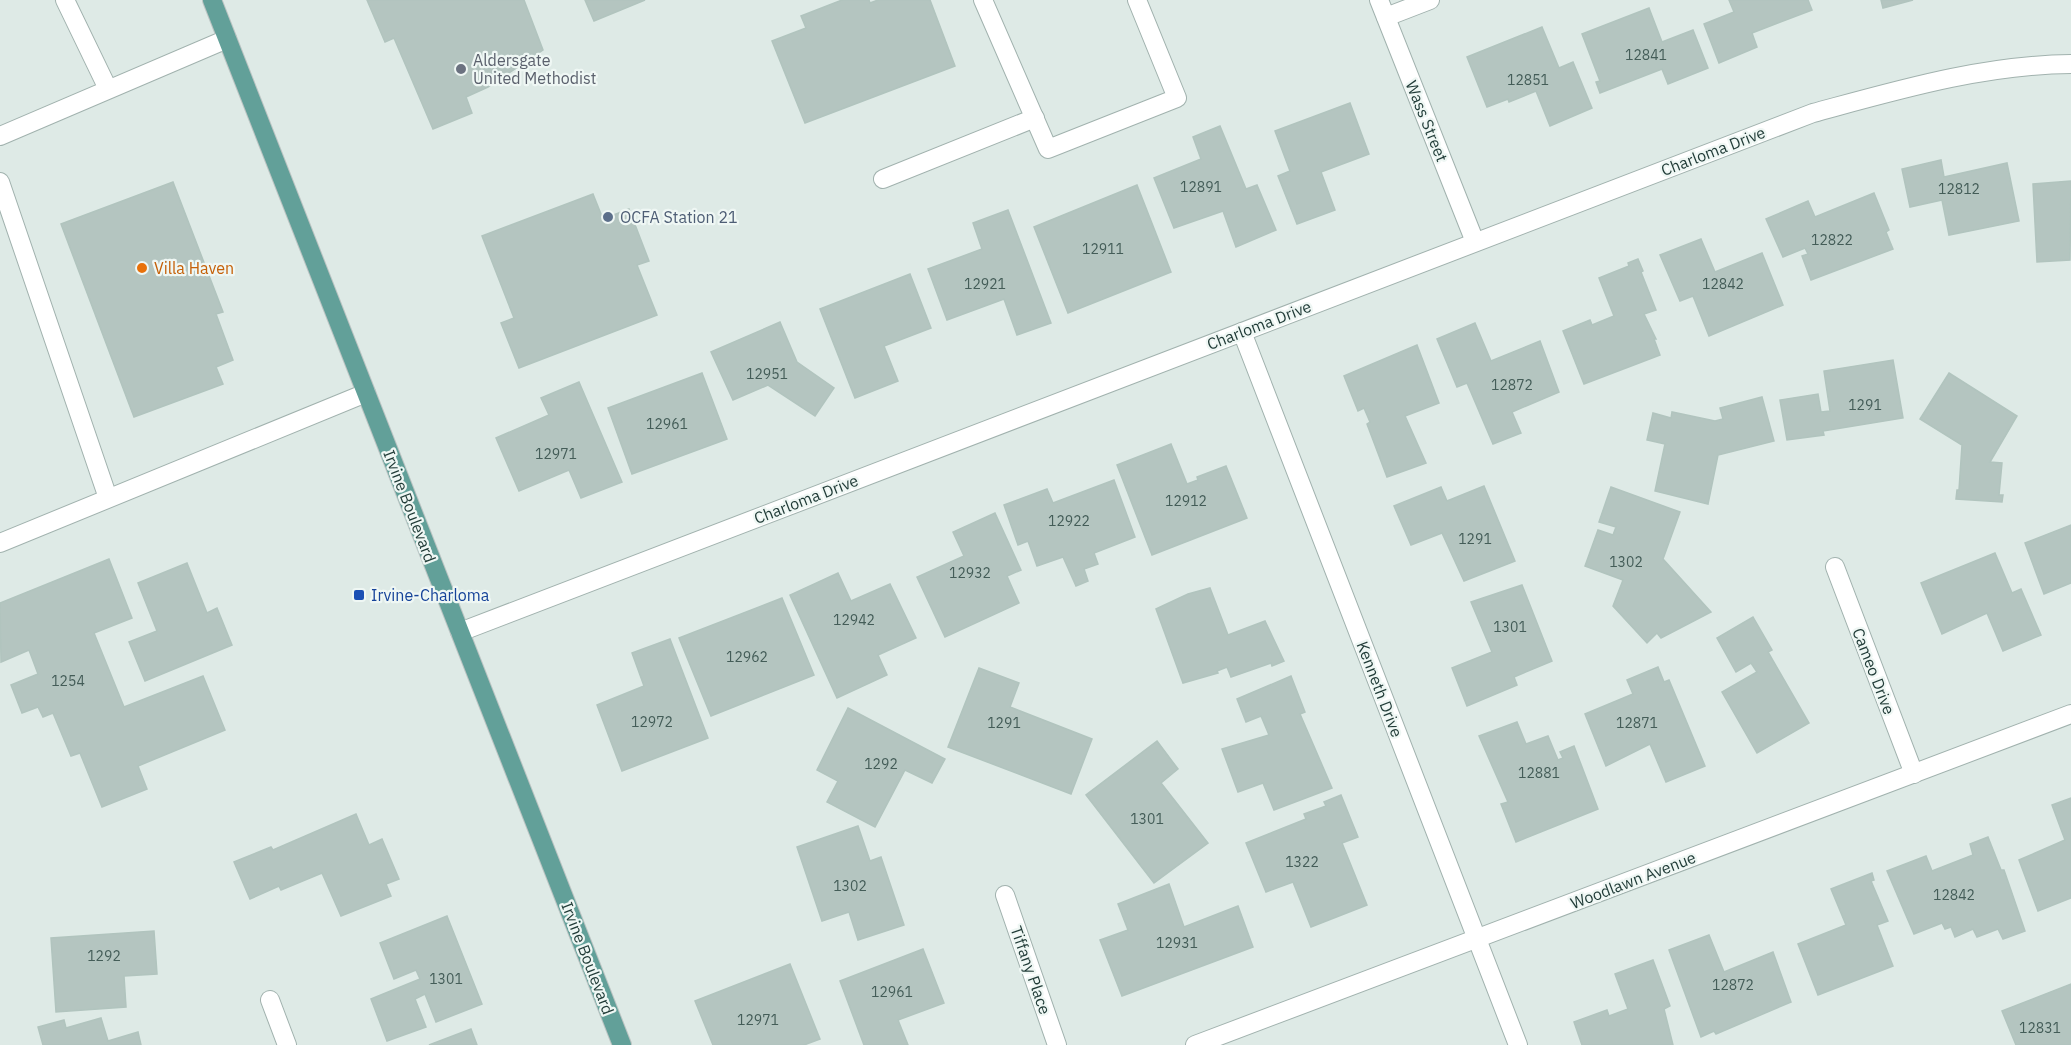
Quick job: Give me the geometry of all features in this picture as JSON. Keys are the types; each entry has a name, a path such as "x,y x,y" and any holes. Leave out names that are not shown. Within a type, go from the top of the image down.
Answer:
{"main road":[{"name":"Irvine Boulevard","path":"212,0 622,1045"}],"street":[{"path":"65,0 108,89"},
{"path":"983,0 1048,149 1177,98 1137,0"},
{"path":"1382,9 1430,0"},
{"name":"Wass Street","path":"1382,9 1475,242"},
{"path":"0,136 227,39"},
{"name":"Charloma Drive","path":"460,632 1813,113 1942,78 2037,64 2071,64"},
{"path":"883,179 1035,118"},
{"path":"0,182 108,498"},
{"name":"Kenneth Drive","path":"1242,332 1518,1045"},
{"path":"0,543 366,393"},
{"name":"Cameo Drive","path":"1835,567 1914,774"},
{"name":"Woodlawn Avenue","path":"1195,1045 2071,714"},
{"name":"Tiffany Place","path":"1005,895 1057,1045"},
{"path":"270,1000 287,1045"}],"building":[{"name":"Aldersgate United Methodist","path":"367,0 524,0 543,50 488,87 466,97 472,113 433,129 394,38 385,42"},
{"name":"Aldersgate United Methodist","path":"585,0 645,0 594,21"},
{"path":"842,0 869,0 870,3 878,0 930,0 955,66 805,123 772,41 806,28 801,16"},
{"path":"1729,0 1808,0 1812,10 1752,33 1757,47 1719,63 1704,24 1734,12"},
{"path":"1881,0 1913,0 1883,8"},
{"path":"1649,8 1662,42 1693,30 1708,68 1668,84 1662,69 1600,93 1596,82 1600,81 1582,34"},
{"path":"1542,27 1559,68 1573,62 1592,108 1550,126 1536,91 1509,102 1508,99 1487,107 1467,57"},
{"path":"1350,103 1369,154 1321,172 1335,210 1297,224 1278,176 1290,171 1275,131"},
{"path":"1220,126 1246,189 1257,185 1276,230 1236,247 1223,211 1174,228 1154,178 1201,159 1193,137"},
{"path":"1941,160 1944,177 2007,163 2019,221 1949,235 1942,200 1910,207 1902,169"},
{"path":"2071,181 2070,260 2037,262 2033,184"},
{"name":"Villa Haven","path":"173,182 223,312 216,314 233,360 216,367 223,384 134,417 61,224"},
{"path":"1137,185 1171,272 1068,313 1034,227"},
{"path":"1874,193 1889,230 1886,232 1893,249 1811,280 1802,256 1808,254 1805,248 1783,257 1766,219 1808,201 1815,217"},
{"path":"593,194 603,219 629,209 649,261 637,265 657,315 519,368 501,323 514,318 482,236"},
{"path":"1008,210 1051,323 1017,335 1004,299 947,320 928,269 982,249 973,223"},
{"path":"1701,239 1715,272 1762,253 1783,305 1709,336 1693,296 1680,301 1660,255"},
{"path":"1638,259 1656,310 1644,314 1656,339 1654,339 1660,355 1584,384 1563,331 1590,320 1592,325 1614,316 1599,278 1629,266 1628,263"},
{"path":"910,274 931,328 884,346 898,381 855,398 820,309"},
{"path":"780,322 797,362 834,388 815,416 768,385 733,400 711,352"},
{"path":"1475,323 1491,361 1540,341 1559,392 1512,412 1521,433 1493,444 1467,383 1457,387 1437,339"},
{"path":"1417,345 1439,403 1405,416 1426,463 1387,477 1367,424 1370,422 1364,408 1358,411 1344,376"},
{"path":"1893,360 1903,418 1823,431 1824,435 1787,440 1780,400 1818,394 1821,412 1830,411 1824,371"},
{"path":"702,373 727,439 632,474 608,408"},
{"path":"1949,373 2017,416 1990,462 2002,463 1999,495 2003,495 2002,502 1956,499 1957,490 1959,490 1962,445 1920,419"},
{"path":"579,382 622,482 581,498 569,470 519,491 496,438 549,415 541,398"},
{"path":"1762,397 1774,441 1718,455 1708,504 1655,491 1665,444 1647,440 1653,413 1671,418 1672,412 1715,421 1723,419 1720,408"},
{"path":"1171,444 1187,484 1198,480 1197,477 1226,466 1247,518 1152,555 1117,465"},
{"path":"1114,480 1135,537 1094,553 1098,564 1084,569 1088,581 1076,586 1063,557 1037,566 1028,541 1018,545 1004,505 1047,489 1053,503"},
{"path":"1484,486 1515,561 1464,581 1442,533 1411,545 1394,506 1441,487 1447,501"},
{"path":"1611,487 1680,512 1663,559 1711,612 1661,638 1657,633 1647,643 1613,606 1623,580 1585,566 1598,530 1613,535 1616,527 1599,522"},
{"path":"995,513 1021,570 1007,576 1019,603 945,637 917,577 964,556 953,532"},
{"path":"2071,525 2071,583 2044,594 2025,543"},
{"path":"1995,553 2012,593 2021,589 2041,635 2003,651 1987,613 1942,634 1921,583"},
{"path":"109,559 132,618 94,633 124,707 203,676 225,730 138,766 147,789 102,807 80,753 71,756 53,713 43,717 38,707 22,713 11,685 38,674 29,650 1,662 0,603"},
{"path":"187,563 207,613 217,608 232,645 145,681 129,642 157,631 138,583"},
{"path":"838,573 851,601 890,584 916,638 878,655 887,675 837,698 790,595"},
{"path":"1522,585 1552,661 1514,677 1517,685 1467,706 1452,668 1492,652 1471,602"},
{"path":"1210,588 1228,635 1265,621 1284,661 1272,666 1271,663 1231,677 1227,667 1217,671 1218,673 1183,683 1156,609 1188,594"},
{"path":"782,598 814,675 711,716 679,638"},
{"path":"1753,617 1772,650 1768,652 1809,723 1757,753 1722,692 1757,672 1751,663 1736,672 1717,638"},
{"path":"670,639 708,738 622,771 597,705 644,686 632,653"},
{"path":"1658,667 1664,682 1669,680 1705,766 1666,782 1650,744 1606,766 1585,714 1633,694 1627,680"},
{"path":"979,668 1019,683 1010,707 1092,739 1071,794 948,747"},
{"path":"1291,676 1305,712 1300,714 1332,788 1274,810 1263,783 1238,792 1222,749 1269,735 1261,716 1246,722 1237,699"},
{"path":"848,708 945,759 932,783 905,770 875,827 827,802 838,781 817,770"},
{"path":"1517,722 1526,744 1548,736 1558,760 1563,758 1560,752 1574,746 1598,809 1516,842 1501,804 1508,802 1479,736"},
{"path":"1157,741 1178,769 1161,783 1208,843 1154,883 1086,795"},
{"path":"1341,795 1358,837 1342,843 1367,905 1311,927 1293,882 1266,892 1246,843 1306,819 1304,814 1326,806 1324,802"},
{"path":"2071,798 2071,898 2038,911 2019,860 2065,840 2052,805"},
{"path":"356,814 369,845 382,839 399,879 386,884 391,896 341,916 322,873 281,890 279,886 250,899 234,862 271,847 273,850"},
{"path":"858,826 870,861 881,857 904,925 858,940 849,912 822,921 797,847"},
{"path":"1988,837 2001,870 2004,870 2025,931 2003,939 1998,929 1977,937 1973,929 1955,937 1951,927 1945,929 1942,923 1914,934 1887,871 1926,856 1932,871 1973,855 1970,844"},
{"path":"1872,873 1874,880 1871,881 1888,921 1877,925 1893,966 1818,995 1798,944 1846,925 1831,889"},
{"path":"1169,884 1184,927 1238,906 1253,947 1122,996 1100,940 1128,930 1118,904"},
{"path":"447,916 482,1004 436,1022 425,994 415,999 426,1027 387,1041 371,999 420,979 416,970 394,979 380,943"},
{"path":"154,931 157,974 124,976 126,1007 56,1012 51,938"},
{"path":"1709,935 1724,972 1773,952 1791,1002 1716,1034 1714,1031 1701,1037 1669,950"},
{"path":"923,949 944,1003 898,1020 908,1045 864,1045 840,981"},
{"path":"1653,960 1670,1006 1664,1009 1673,1045 1582,1045 1574,1022 1607,1010 1609,1016 1628,1009 1615,974"},
{"path":"790,964 820,1039 804,1045 713,1045 695,1001"},
{"path":"2071,984 2071,1045 2016,1045 2002,1011"},
{"path":"101,1018 108,1041 138,1032 141,1045 43,1045 38,1027 64,1020 66,1028"},
{"path":"471,1029 477,1045 429,1045"}],"place":[{"name":"Aldersgate United Methodist","path":"461,69"},
{"name":"OCFA Station 21","path":"608,217"},
{"name":"Villa Haven","path":"142,268"},
{"name":"Irvine-Charloma","path":"359,595"}]}
